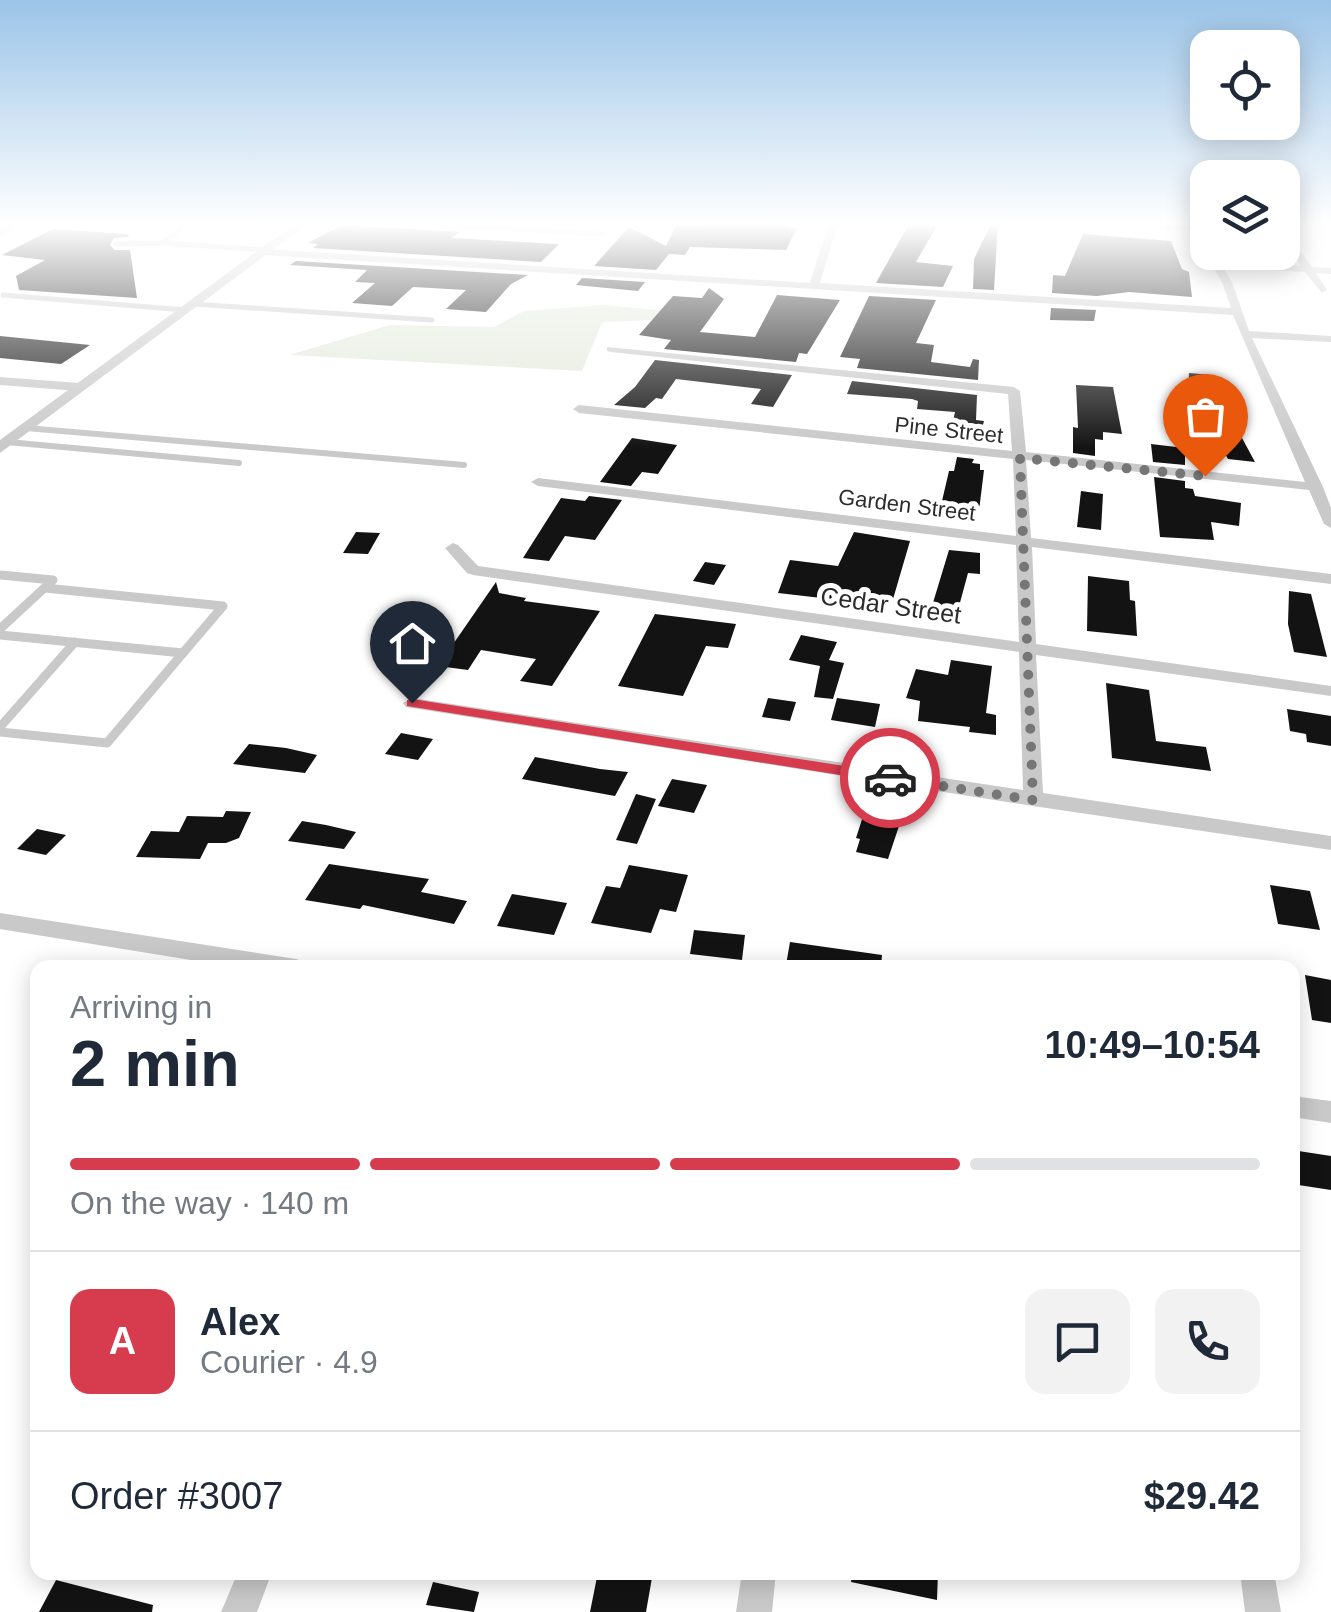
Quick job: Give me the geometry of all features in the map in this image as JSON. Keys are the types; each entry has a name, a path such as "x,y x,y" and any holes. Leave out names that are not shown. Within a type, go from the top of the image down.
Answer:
{"street":[{"path":"4,445 202,297"},
{"path":"997,297 1237,312"},
{"path":"1233,297 1245,334 1331,524"},
{"path":"1245,334 1331,339"},
{"path":"611,349 1014,392 1026,542 1025,649 1033,800"},
{"path":"0,381 79,387"},
{"name":"Pine Street","path":"579,409 1316,487"},
{"name":"Garden Street","path":"538,482 1331,579"},
{"name":"Cedar Street","path":"453,548 473,570 1331,691"},
{"path":"412,703 1331,843"},
{"path":"0,921 246,960"},
{"path":"1300,1107 1331,1112"},
{"path":"239,1612 251,1580"},
{"path":"754,1612 758,1580"},
{"path":"1258,1580 1264,1612"}],"lane":[{"path":"38,297 432,320"},
{"path":"26,428 464,465"},
{"path":"4,445 239,462"},
{"path":"0,575 54,580 0,632"},
{"path":"0,730 107,743 223,606 44,588"},
{"path":"0,632 183,653"},
{"path":"0,730 74,642"}],"shaded area":[{"path":"602,305 689,313 681,319 602,322 582,371 289,355 390,325 494,327 524,311"}],"building":[{"path":"359,297 402,297 392,306 352,303"},
{"path":"458,297 499,297 486,312 446,309"},
{"path":"672,297 724,299 700,332 755,337 776,297 840,300 807,354 799,353 796,362 664,349 671,340 639,335"},
{"path":"868,297 936,300 916,343 934,345 931,362 970,367 973,359 979,360 978,380 857,368 860,359 840,357"},
{"path":"1051,308 1096,310 1094,321 1050,320"},
{"path":"0,336 90,345 61,364 0,358"},
{"path":"655,360 792,375 773,407 751,404 761,389 676,379 662,399 656,398 645,408 614,405 635,387"},
{"path":"1189,373 1211,375 1223,412 1222,401 1255,462 1228,459 1221,447 1208,446 1206,420 1200,406 1188,405"},
{"path":"852,381 977,395 976,420 984,421 978,444 959,442 961,431 951,430 955,412 917,409 918,401 912,399 847,394"},
{"path":"1076,385 1113,387 1122,434 1103,432 1103,440 1095,439 1095,456 1073,453 1073,427 1078,428"},
{"path":"632,438 677,445 658,474 642,472 631,486 600,482"},
{"path":"1151,444 1185,448 1185,465 1153,462"},
{"path":"957,457 974,459 972,463 980,464 980,470 984,470 979,511 951,508 951,502 942,501 949,471 954,471"},
{"path":"1154,477 1185,481 1185,488 1193,489 1195,496 1241,503 1239,526 1211,522 1214,540 1160,537"},
{"path":"1081,491 1103,494 1101,530 1077,527"},
{"path":"589,496 622,500 595,540 565,536 549,561 523,558 561,498 585,501"},
{"path":"356,532 380,533 368,554 343,553"},
{"path":"854,532 910,541 891,606 778,593 790,560 838,566"},
{"path":"949,550 980,553 980,574 968,573 958,610 932,606"},
{"path":"705,562 726,565 714,585 693,581"},
{"path":"1088,576 1129,581 1130,600 1135,601 1137,636 1087,631"},
{"path":"496,582 499,593 526,598 524,601 600,611 552,686 520,681 536,659 481,650 468,670 438,666"},
{"path":"1289,591 1311,594 1327,657 1294,652 1288,624"},
{"path":"655,614 736,624 728,648 706,646 683,696 618,686"},
{"path":"801,635 837,642 829,660 844,663 833,699 814,697 820,666 789,660"},
{"path":"951,660 992,666 986,713 996,715 996,735 969,732 970,727 918,721 920,701 906,698 916,669 948,675"},
{"path":"1106,683 1149,690 1156,741 1206,747 1211,771 1112,758"},
{"path":"768,698 796,702 790,721 762,717"},
{"path":"837,698 880,704 875,727 831,720"},
{"path":"1287,709 1331,716 1331,746 1307,742 1306,734 1290,731"},
{"path":"401,733 433,739 418,760 385,754"},
{"path":"249,744 317,755 305,773 233,764"},
{"path":"535,757 628,772 615,796 522,779"},
{"path":"672,779 707,785 694,813 658,806"},
{"path":"636,794 656,799 637,844 616,840"},
{"path":"866,807 903,814 888,859 856,852 860,839 856,838"},
{"path":"226,811 251,812 239,838 208,843 200,859 136,857 151,831 179,832 187,816 223,817"},
{"path":"302,821 356,832 344,849 288,841"},
{"path":"37,829 66,835 46,855 17,849"},
{"path":"329,864 429,879 421,892 467,901 454,924 363,905 360,909 305,900"},
{"path":"629,865 688,875 676,912 660,909 651,933 591,923 606,886 620,888"},
{"path":"1270,885 1310,891 1320,930 1278,924"},
{"path":"512,894 567,903 554,935 497,926"},
{"path":"694,930 745,935 742,960 690,954"},
{"path":"790,942 882,955 882,960 787,960"},
{"path":"1305,975 1331,980 1331,1023 1312,1020"},
{"path":"1300,1151 1331,1156 1331,1190 1300,1185"},
{"path":"56,1580 153,1605 152,1612 39,1612"},
{"path":"596,1580 652,1580 646,1612 590,1612"},
{"path":"938,1580 937,1600 851,1582"},
{"path":"433,1582 479,1592 474,1612 426,1605"}],"way so far":[{"path":"890,778 1033,800 1020,458 1205,476"}],"route":[{"path":"412,703 890,778"}]}
